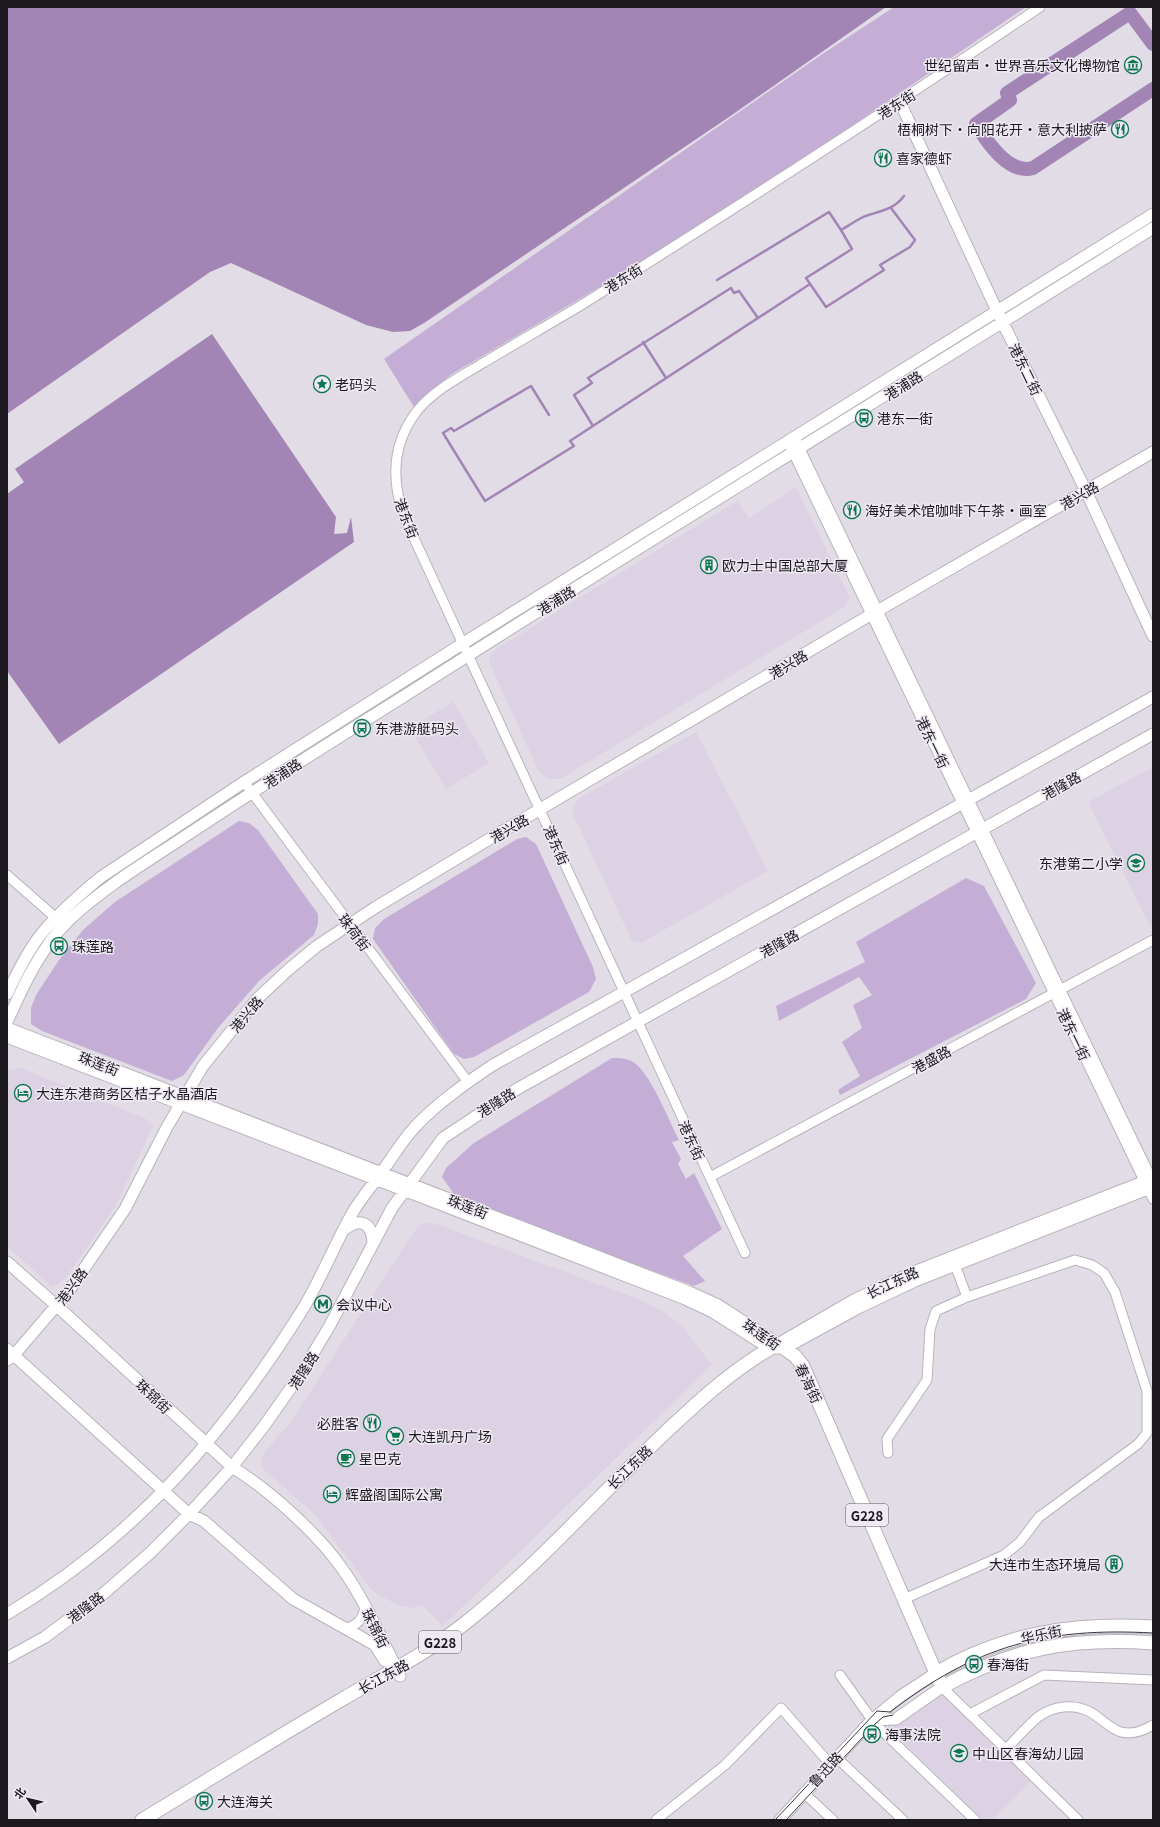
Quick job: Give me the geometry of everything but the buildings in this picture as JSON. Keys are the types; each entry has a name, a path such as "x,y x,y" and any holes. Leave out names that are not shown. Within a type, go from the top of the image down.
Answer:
{"highway":[{"name":"春海街","path":"778,1347 795,1356 802,1366 942,1687"},
{"name":"长江东路","path":"142,1820 342,1699 396,1672 435,1656 470,1630 542,1565 631,1475 719,1393 778,1347"},
{"name":"华乐街","path":"936,1672 991,1646 1039,1633 1100,1625 1153,1627"},
{"name":"华乐街","path":"942,1687 996,1661 1049,1647 1100,1640 1153,1642"},
{"name":"长江东路","path":"157,1820 347,1706 396,1672"}],"main road":[{"name":"港东二街","path":"900,102 1002,322 1086,491 1153,636"},
{"name":"港浦路","path":"7,994 39,937 81,893 101,876 244,782 462,644 1153,214"},
{"name":"港浦路","path":"7,1022 32,970 65,924 88,902 109,887 467,655 1153,228"},
{"name":"港兴路","path":"9,1354 57,1306 125,1209 183,1100 203,1066 257,999 288,970 317,946 541,809 875,612 1153,452"},
{"path":"7,1614 74,1569 132,1522 164,1492 207,1444 234,1411 280,1344 316,1286 355,1209 414,1128 468,1082 493,1065 1153,697"},
{"name":"港隆路","path":"7,1658 45,1637 103,1594 150,1554 232,1467 264,1426 300,1375 329,1327 372,1243 392,1208 443,1138 517,1089 1153,734"},
{"name":"珠莲街","path":"7,1028 183,1100 407,1187 702,1297 718,1305 778,1347"},
{"name":"珠莲街","path":"7,1037 183,1100"},
{"name":"长江东路","path":"778,1347 886,1293 1151,1185"},
{"name":"长江东路","path":"778,1347 854,1300 911,1273 1151,1185"},
{"path":"345,1229 353,1223 362,1222 368,1226 371,1231 372,1243"},
{"name":"珠锦街","path":"7,1262 232,1467 251,1479 323,1544 341,1567 365,1607 396,1672"},
{"name":"珠锦街","path":"9,1354 189,1514 204,1521 294,1599 375,1646 396,1672"},
{"name":"鲁迅路","path":"780,1820 833,1760 872,1720 900,1696 936,1672"},
{"path":"872,1720 896,1719 942,1687"}],"street":[{"name":"港东街","path":"745,1254 637,1022 541,809 467,655 398,502 395,482 396,461 403,434 417,411 437,391 581,305 900,102 1040,7"},
{"name":"港东一街","path":"791,440 788,442 797,451 1151,1185"},
{"name":"珠荷街","path":"244,782 468,1082"},
{"path":"7,875 56,918"},
{"name":"港盛路","path":"710,1177 1153,940"},
{"path":"888,1453 888,1439 927,1380 930,1329 936,1310 967,1297 1074,1260 1092,1265 1104,1273 1115,1292 1147,1391 1147,1434 1138,1444 1044,1513 1020,1542 1004,1555 904,1599"},
{"path":"955,1265 967,1297"},
{"path":"345,1629 359,1622 364,1616 365,1607"},
{"path":"840,1675 872,1720 975,1820"},
{"path":"970,1714 1044,1675 1153,1680"},
{"name":"春海街","path":"942,1687 1078,1820"},
{"path":"1006,1750 1039,1717 1051,1710 1065,1706 1078,1707 1090,1712 1113,1728 1122,1732 1143,1731 1153,1725"},
{"path":"656,1820 725,1765 781,1708 833,1760 902,1820"},
{"path":"804,1793 832,1820"}],"shaded area":[{"path":"7,7 886,7 729,117 410,331 393,332 366,325 231,263 210,272 7,414"},
{"path":"894,7 1026,7 816,150 669,246 452,374 423,397 414,407 384,359 821,55"},
{"path":"212,334 336,517 334,534 347,533 351,517 354,542 59,744 7,671 7,494 24,482 15,469"},
{"name":"欧力士中国总部大厦","path":"796,487 850,598 843,608 560,779 548,779 539,772 489,662 490,655 498,648 737,501 749,518"},
{"path":"453,702 489,763 446,789 410,728"},
{"path":"696,732 768,871 641,943 632,941 572,812 578,799"},
{"name":"东港第二小学","path":"1153,767 1153,924 1150,926 1088,802"},
{"path":"239,821 249,823 258,830 318,914 318,924 314,935 259,981 218,1028 184,1075 172,1081 42,1031 31,1024 31,1008 36,995 59,960 83,930 115,902"},
{"path":"526,837 536,844 593,967 596,979 589,992 474,1057 464,1059 454,1054 373,939 375,928 384,919 517,839"},
{"path":"966,878 984,886 1036,983 1026,999 840,1095 838,1090 860,1076 842,1042 862,1028 853,1005 872,995 859,977 779,1021 776,1006 865,962 856,942"},
{"path":"612,1058 624,1059 633,1062 648,1079 679,1140 672,1142 681,1159 678,1164 686,1179 694,1173 722,1229 683,1256 705,1281 694,1286 454,1198 452,1191 442,1177 446,1168 474,1143"},
{"path":"21,1068 146,1119 153,1126 116,1205 65,1279 52,1287 7,1246 7,1071"},
{"name":"大连凯丹广场","path":"425,1222 439,1225 638,1299 664,1312 683,1327 712,1365 443,1626 422,1605 412,1608 401,1606 384,1598 372,1590 314,1514 263,1469 261,1461 266,1450 290,1423 411,1236 418,1227"},
{"name":"中山区春海幼儿园","path":"940,1690 1032,1781 992,1820 983,1820 887,1726"}],"waterway":[{"path":"1153,44 1130,13 1007,93 1010,100 976,124 993,148 1007,162 1024,169 1033,168 1153,89"},
{"path":"717,280 829,212 841,230 863,217 890,208 904,196"},
{"path":"841,230 852,249 806,278 826,307 884,270 880,265 910,247 915,240 891,208"},
{"path":"549,415 531,386 454,431 451,428 443,433 485,501 574,446 570,441 810,284"},
{"path":"593,426 574,395 592,383 588,378 731,288 734,293 739,291 758,318"},
{"path":"643,342 666,378"}],"tram line":[{"path":"775,1820 877,1711 890,1712 922,1689 952,1671 983,1656 1013,1646 1045,1638 1114,1632 1153,1633"},
{"path":"786,1820 875,1724 883,1717 893,1715"}],"place":[{"name":"世纪留声·世界音乐文化博物馆","path":"1133,65"},
{"name":"梧桐树下·向阳花开·意大利披萨","path":"1120,129"},
{"name":"喜家德虾","path":"883,158"},
{"name":"老码头","path":"322,384"},
{"name":"港东一街","path":"864,418"},
{"name":"海好美术馆咖啡下午茶·画室","path":"852,510"},
{"name":"欧力士中国总部大厦","path":"709,565"},
{"name":"东港游艇码头","path":"362,728"},
{"name":"东港第二小学","path":"1136,863"},
{"name":"珠莲路","path":"59,946"},
{"name":"大连东港商务区桔子水晶酒店","path":"23,1093"},
{"name":"会议中心","path":"323,1304"},
{"name":"必胜客","path":"372,1423"},
{"name":"大连凯丹广场","path":"395,1436"},
{"name":"星巴克","path":"346,1458"},
{"name":"辉盛阁国际公寓","path":"332,1494"},
{"name":"大连市生态环境局","path":"1114,1564"},
{"name":"春海街","path":"974,1664"},
{"name":"海事法院","path":"872,1734"},
{"name":"中山区春海幼儿园","path":"959,1753"},
{"name":"大连海关","path":"204,1801"}]}
